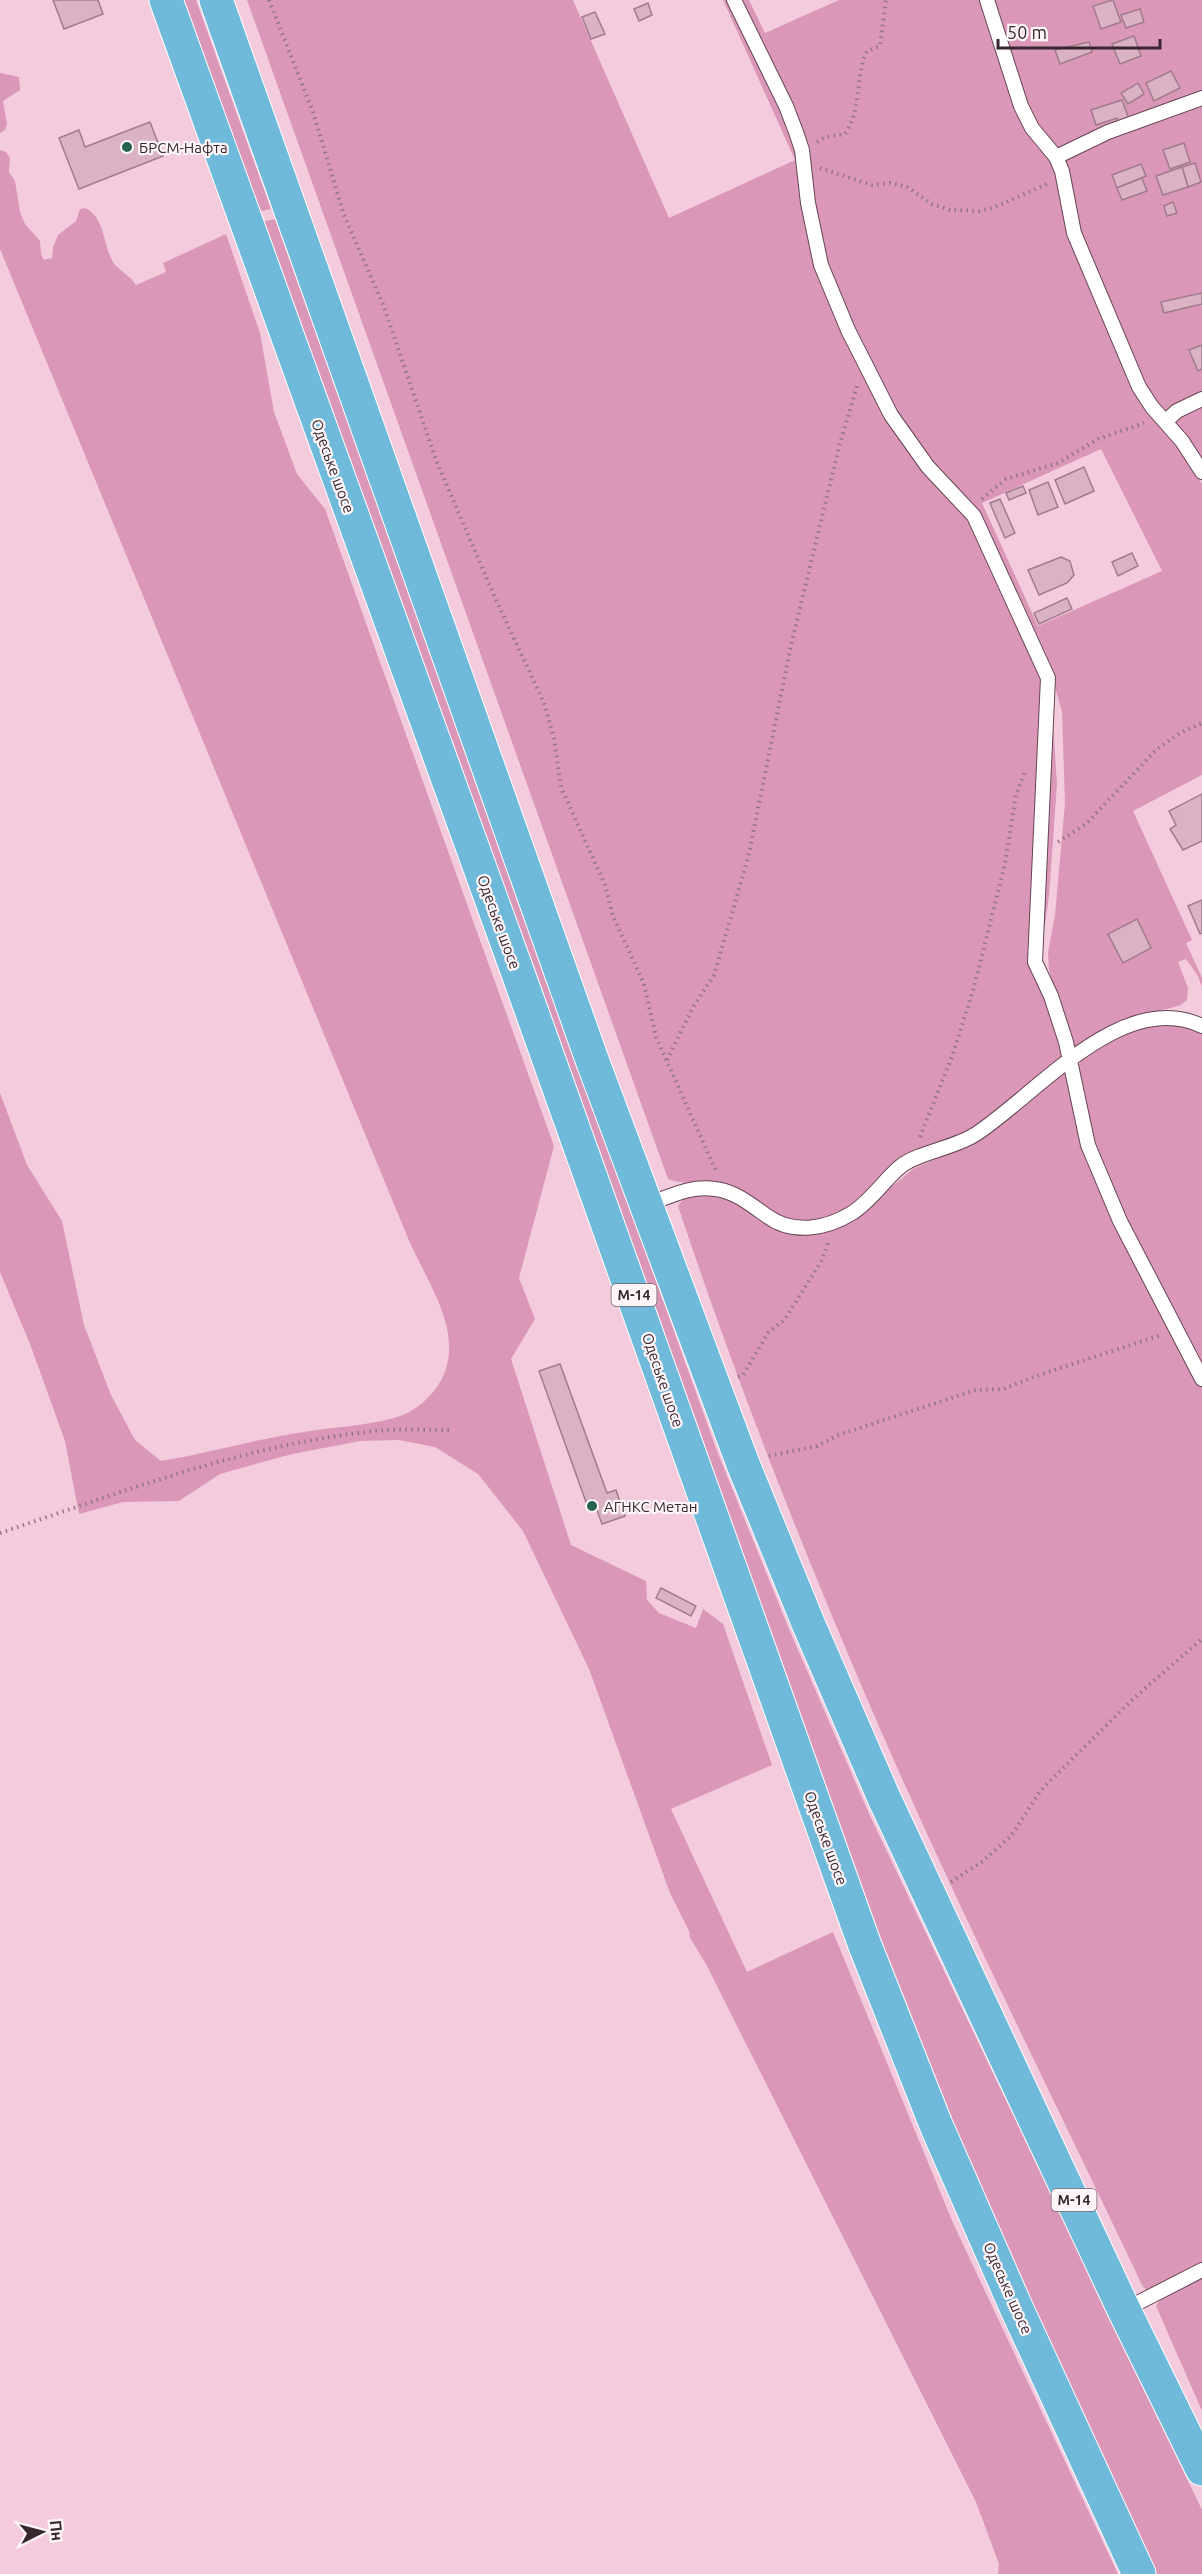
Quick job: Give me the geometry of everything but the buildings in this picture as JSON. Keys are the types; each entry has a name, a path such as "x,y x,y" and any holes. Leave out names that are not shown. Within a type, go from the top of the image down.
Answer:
{"highway":[{"name":"Одеське шосе","path":"166,0 523,986 872,1964 936,2125 1015,2305 1139,2574"},
{"name":"М-14","path":"216,0 712,1389 844,1709 1124,2310 1202,2469"}],"lane":[{"path":"734,0 786,106 802,155 808,203 821,264 864,363 891,415 928,467 974,516 1048,678 1035,962 1051,996 1070,1060 1088,1145 1120,1221 1202,1379"},
{"path":"987,0 1021,106 1032,128 1056,157 1065,186 1074,234 1139,387 1202,472"},
{"path":"1056,157 1108,132 1202,98"},
{"path":"1166,421 1177,411 1202,399"},
{"path":"645,1205 693,1188 726,1191 747,1202 770,1219 793,1228 812,1228 835,1222 854,1212 902,1165 975,1134 1070,1060 1109,1033 1166,1016 1190,1020 1202,1026"},
{"path":"1124,2310 1202,2270"}],"path":[{"path":"270,0 313,112 344,215 384,307 436,460 496,600 544,703 554,738 561,787 605,885 613,916 644,984 656,1037 726,1191"},
{"path":"886,0 880,46 867,51 860,66 855,119 844,134 826,137 802,155 837,176 872,185 890,183 908,187 932,204 950,210 979,211 993,208 1042,184 1065,186"},
{"path":"668,1060 693,1007 714,975 748,858 794,633 839,447 864,363"},
{"path":"974,516 983,495 1006,479 1058,463 1098,439 1117,431 1145,422 1166,421"},
{"path":"1040,853 1086,824 1158,749 1180,733 1202,723"},
{"path":"902,1165 924,1131 971,998 1005,864 1016,795 1027,767"},
{"path":"712,1389 743,1375 768,1334 785,1319 822,1260 835,1222"},
{"path":"743,1464 771,1455 817,1446 838,1436 976,1390 1004,1389 1155,1335 1178,1333"},
{"path":"0,1533 166,1476 288,1446 365,1431 452,1430"},
{"path":"929,1893 983,1861 1011,1836 1041,1790 1134,1698 1202,1639"}],"shaded area":[{"path":"180,0 196,0 271,209 256,212"},
{"path":"247,0 573,0 669,218 795,160 723,0 728,0 789,127 798,155 803,215 825,294 855,356 971,521 1040,672 1053,722 1057,784 1049,896 1039,966 1065,1058 1016,1099 977,1127 925,1152 862,1199 829,1219 811,1224 782,1222 767,1213 745,1194 730,1186 668,1179"},
{"path":"739,0 749,0 765,33 839,0 982,0 1033,137 1053,163 1130,377 1184,452 1202,484 1202,775 1133,811 1192,940 1186,943 1202,978 1202,987 1198,976 1186,959 1178,962 1188,988 1187,1000 1181,1005 1110,1028 1073,1053 1049,970 1048,952 1055,915 1065,803 1062,712 1046,655 976,508 929,462 891,405 867,354 831,275 816,220 806,141","holes":["1101,449 1162,571 1038,626 982,503"]},
{"path":"991,0 1202,0 1202,464 1144,387 1079,234 1069,174 1035,123"},
{"path":"0,73 19,77 20,90 3,101 7,124 5,130 0,133"},
{"path":"0,150 6,152 10,158 9,172 15,181 20,212 25,224 40,241 44,260 52,258 53,247 58,235 76,221 80,209 85,208 92,212 100,225 113,262 136,285 166,272 163,263 226,234 260,333 274,412 297,474 325,509 554,1146 519,1278 535,1319 511,1359 571,1545 646,1581 647,1600 659,1613 696,1628 703,1609 723,1624 772,1765 671,1809 747,1972 833,1932 953,2223 1118,2574 998,2574 999,2564 976,2502 706,1964 690,1938 689,1931 670,1893 589,1669 523,1531 478,1474 435,1447 399,1440 360,1441 292,1454 220,1474 179,1501 123,1502 79,1514 65,1441 30,1344 0,1272 0,1093 27,1165 62,1221 84,1325 111,1395 135,1440 161,1461 286,1435 372,1423 401,1416 418,1406 437,1387 446,1369 449,1351 448,1332 436,1296 410,1243 0,249"},
{"path":"275,219 717,1451 789,1629 870,1816 1202,2510 1202,2574 1157,2574 1030,2308 894,1987 260,222"},
{"path":"1162,1021 1195,1028 1202,1034 1202,1370 1115,1201 1079,1092 1077,1071 1080,1062 1090,1052 1111,1037"},
{"path":"1068,1067 1083,1138 1202,1385 1202,2264 1147,2291 1142,2285 962,1909 892,1757 810,1563 764,1445 719,1326 678,1206 686,1196 699,1191 725,1197 773,1226 796,1232 867,1207 913,1169 955,1150"},
{"path":"1202,2276 1202,2411 1156,2306 1160,2300"}],"place":[{"name":"БРСМ-Нафта","path":"127,147"},
{"name":"АГНКС Метан","path":"592,1506"}]}
